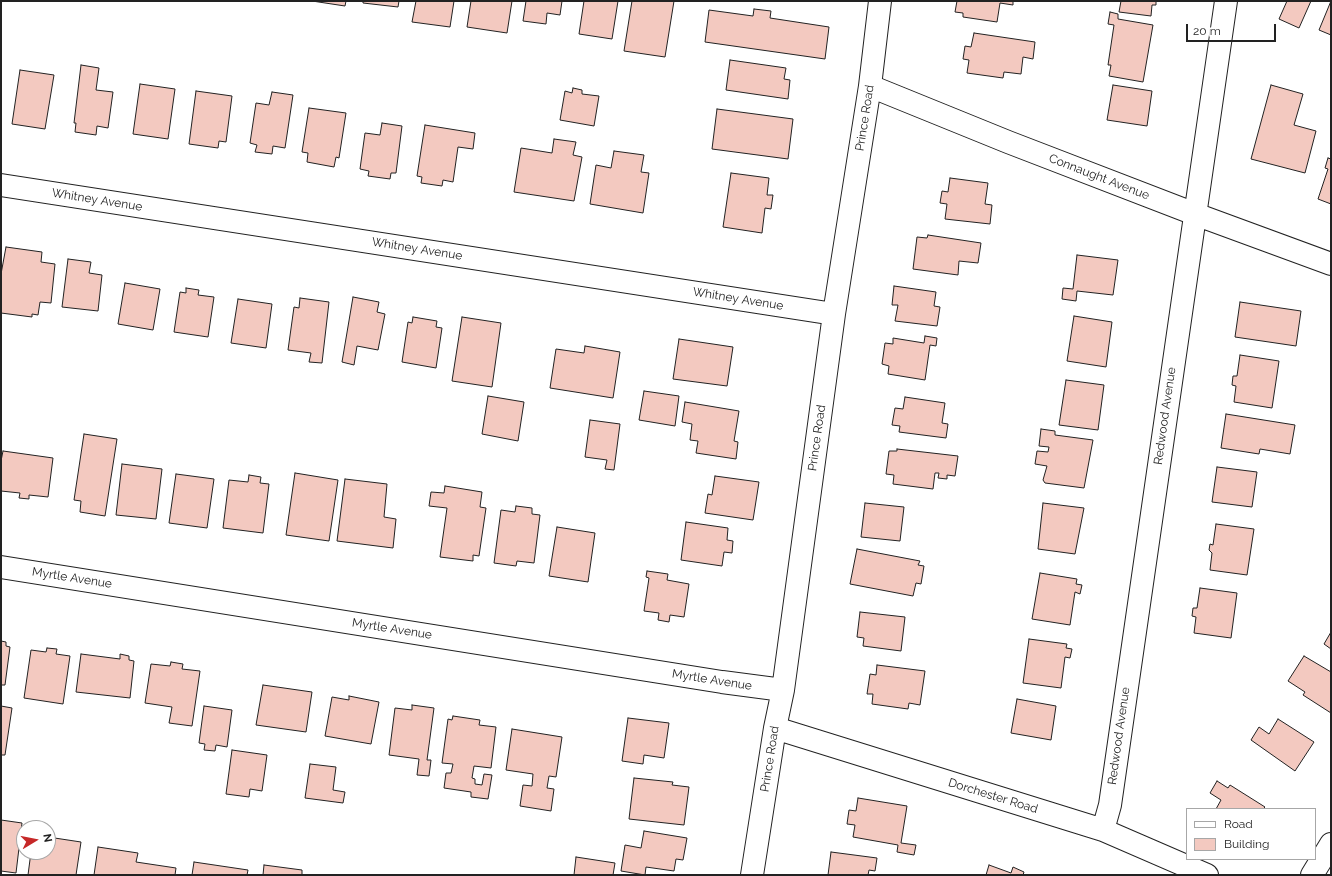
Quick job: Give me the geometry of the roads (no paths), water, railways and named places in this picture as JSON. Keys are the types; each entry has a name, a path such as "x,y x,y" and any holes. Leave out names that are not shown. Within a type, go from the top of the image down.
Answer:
{"street":[{"name":"Prince Road","path":"752,875 775,728 783,690 834,314 870,86 880,1"},
{"name":"Redwood Avenue","path":"1103,830 1110,805 1226,1"},
{"name":"Connaught Avenue","path":"870,86 1001,139 1195,214 1331,264"},
{"name":"Whitney Avenue","path":"1,185 834,314"},
{"name":"Myrtle Avenue","path":"1,567 783,690"},
{"name":"Dorchester Road","path":"775,728 1103,830 1207,875"},
{"path":"1312,875 1331,844"}]}
